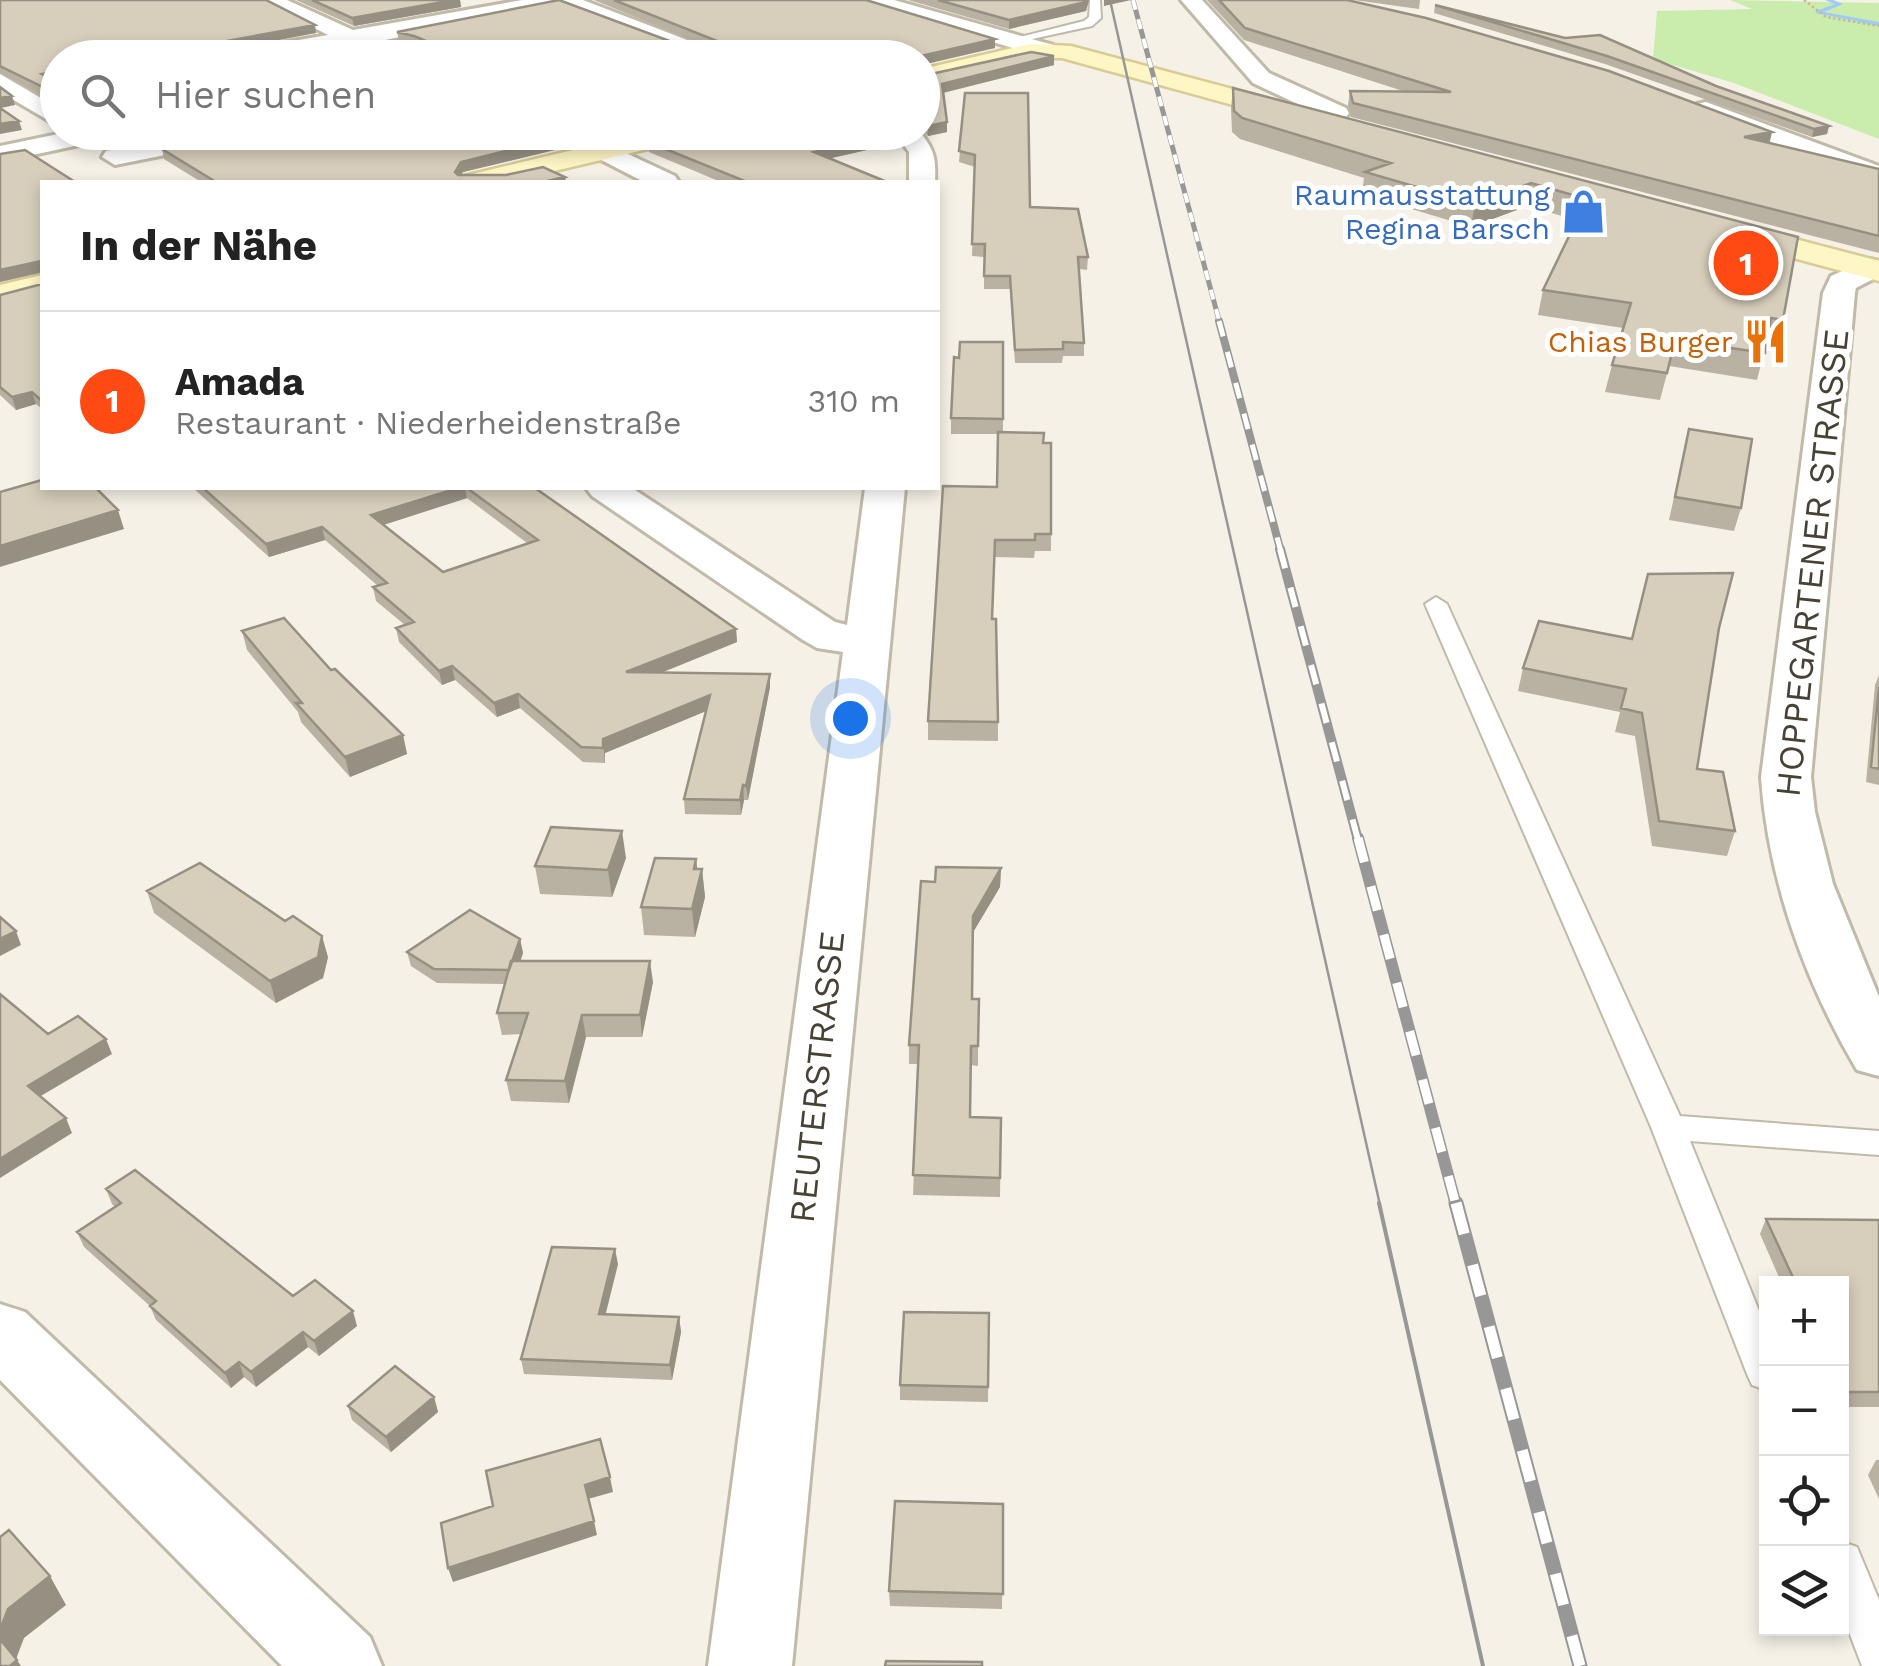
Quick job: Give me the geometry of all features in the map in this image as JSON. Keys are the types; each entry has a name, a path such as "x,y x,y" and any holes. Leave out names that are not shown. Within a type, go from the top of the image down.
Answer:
{"street":[{"path":"270,0 358,40"},
{"path":"329,40 561,0 673,40"},
{"path":"871,0 1018,39 1045,50 1362,132"},
{"path":"1191,0 1260,78 1338,113 1325,122"},
{"path":"940,72 1045,50"},
{"path":"11,88 40,88"},
{"path":"11,88 40,108"},
{"path":"1681,100 1879,175"},
{"path":"0,154 40,144"},
{"path":"104,150 150,180"},
{"path":"115,157 150,150"},
{"path":"598,150 661,180"},
{"path":"483,180 610,150"},
{"path":"921,150 922,180"},
{"path":"1700,223 1874,270"},
{"name":"HOPPEGARTENER STRASSE","path":"1874,270 1842,283 1839,293 1786,777 1788,822 1860,987 1879,1056"},
{"path":"0,295 40,285"},
{"path":"609,490 819,631 834,638 867,639"},
{"name":"REUTERSTRASSE","path":"750,1666 884,490"},
{"path":"0,1333 340,1666"}],"lane":[{"path":"1018,39 1088,24 1096,18 1095,0"},
{"path":"1436,604 1668,1128 1763,1366"},
{"path":"1668,1128 1879,1144"},
{"path":"1849,1579 1879,1654"}],"path":[{"path":"1804,0 1809,11 1819,16 1879,26"}],"green space":[{"path":"1730,0 1879,3 1879,139 1734,83 1653,59 1657,11 1752,9"}],"building":[{"path":"0,0 266,0 315,25 232,40 40,40 40,86 0,66"},
{"path":"312,0 454,0 352,18"},
{"path":"559,0 667,40 423,40 397,32"},
{"path":"614,0 866,0 995,39 940,52 940,40 714,40"},
{"path":"938,0 1087,0 1009,20"},
{"path":"1219,0 1347,0 1426,18 1609,71 1772,132 1744,137 1879,169 1879,236 1353,103 1350,91 1451,92 1245,28"},
{"path":"1435,5 1565,38 1600,35 1716,86 1829,126 1814,129 1607,56"},
{"path":"1031,52 1054,56 942,84 947,122 940,123 940,72"},
{"path":"0,87 12,96 0,98"},
{"path":"1233,88 1798,237 1783,320 1771,318 1765,353 1675,340 1667,373 1612,365 1631,303 1543,290 1587,199 1531,183 1475,204 1365,172 1391,163 1242,118 1234,111"},
{"path":"965,93 1028,93 1030,207 1078,209 1088,257 1078,257 1084,343 1063,342 1063,349 1015,350 1010,276 984,276 985,244 972,244 975,155 959,151"},
{"path":"0,108 19,121 0,124"},
{"path":"25,150 72,180 40,180 40,261 0,270 0,154"},
{"path":"164,150 509,150 461,162 455,172 506,175 543,167 565,177 552,180 213,180"},
{"path":"668,150 823,150 814,152 882,180 742,180"},
{"path":"40,285 40,399 32,392 12,397 0,387 0,295"},
{"path":"960,342 1003,342 1003,419 951,418 954,357 959,358"},
{"path":"1689,429 1752,439 1741,508 1675,497"},
{"path":"998,432 1044,433 1043,443 1051,443 1051,534 1035,534 1035,540 995,540 992,619 996,619 998,722 928,721 943,486 997,487"},
{"path":"40,481 40,490 98,490 118,510 0,546 0,492"},
{"path":"205,490 452,490 371,515 443,572 538,540 470,490 538,490 736,629 626,672 770,674 740,800 684,799 710,695 603,739 603,748 581,747 518,694 494,703 452,666 439,671 396,628 414,622 373,587 387,583 322,527 266,544"},
{"path":"1733,573 1719,628 1697,769 1723,772 1735,831 1659,821 1642,713 1621,708 1626,689 1523,668 1539,621 1632,639 1648,574"},
{"path":"284,618 331,670 335,669 403,735 345,757 296,703 302,703 242,631"},
{"path":"1879,687 1879,769 1871,767"},
{"path":"551,827 622,831 608,870 535,866"},
{"path":"655,858 696,859 694,869 702,869 692,909 641,907"},
{"path":"200,863 285,921 293,916 322,936 318,957 270,981 147,891"},
{"path":"936,867 1001,868 973,916 972,999 979,999 978,1046 971,1046 970,1117 1001,1118 1000,1178 913,1175 919,1045 909,1045 921,881 935,882"},
{"path":"470,910 520,939 509,970 434,969 407,952"},
{"path":"0,917 16,931 0,939"},
{"path":"511,961 650,961 640,1015 582,1015 565,1081 506,1080 528,1013 497,1013"},
{"path":"0,994 48,1034 78,1016 106,1039 28,1086 66,1118 0,1159"},
{"path":"135,1170 293,1296 315,1280 353,1311 314,1341 303,1332 251,1372 239,1362 225,1373 150,1306 156,1301 77,1232 121,1203 106,1189"},
{"path":"1766,1219 1879,1220 1879,1392 1849,1392 1849,1276 1792,1276"},
{"path":"552,1247 615,1249 599,1314 679,1317 670,1365 521,1359"},
{"path":"904,1312 989,1313 988,1387 900,1385"},
{"path":"395,1366 434,1397 386,1437 348,1406"},
{"path":"600,1439 610,1477 585,1485 594,1521 448,1568 441,1523 493,1506 486,1471"},
{"path":"895,1501 1003,1504 1003,1594 889,1591"},
{"path":"9,1530 50,1576 8,1609 0,1630 0,1537"},
{"path":"0,1639 17,1660 10,1666 0,1666"},
{"path":"886,1661 982,1662 982,1666 885,1666"}],"waterway":[{"path":"1828,0 1840,4 1818,12 1879,24"}],"tram line":[{"path":"1110,0 1380,1205"},
{"path":"1379,1203 1483,1666"}],"railway":[{"path":"1133,0 1220,324"},
{"path":"1219,321 1281,552"},
{"path":"1280,549 1358,840"},
{"path":"1358,838 1456,1205"},
{"path":"1456,1203 1580,1666"}],"place":[{"name":"Raumausstattung Regina Barsch","path":"1583,211"},
{"name":"Amada","path":"1746,263"},
{"name":"Chias Burger","path":"1766,341"}]}
